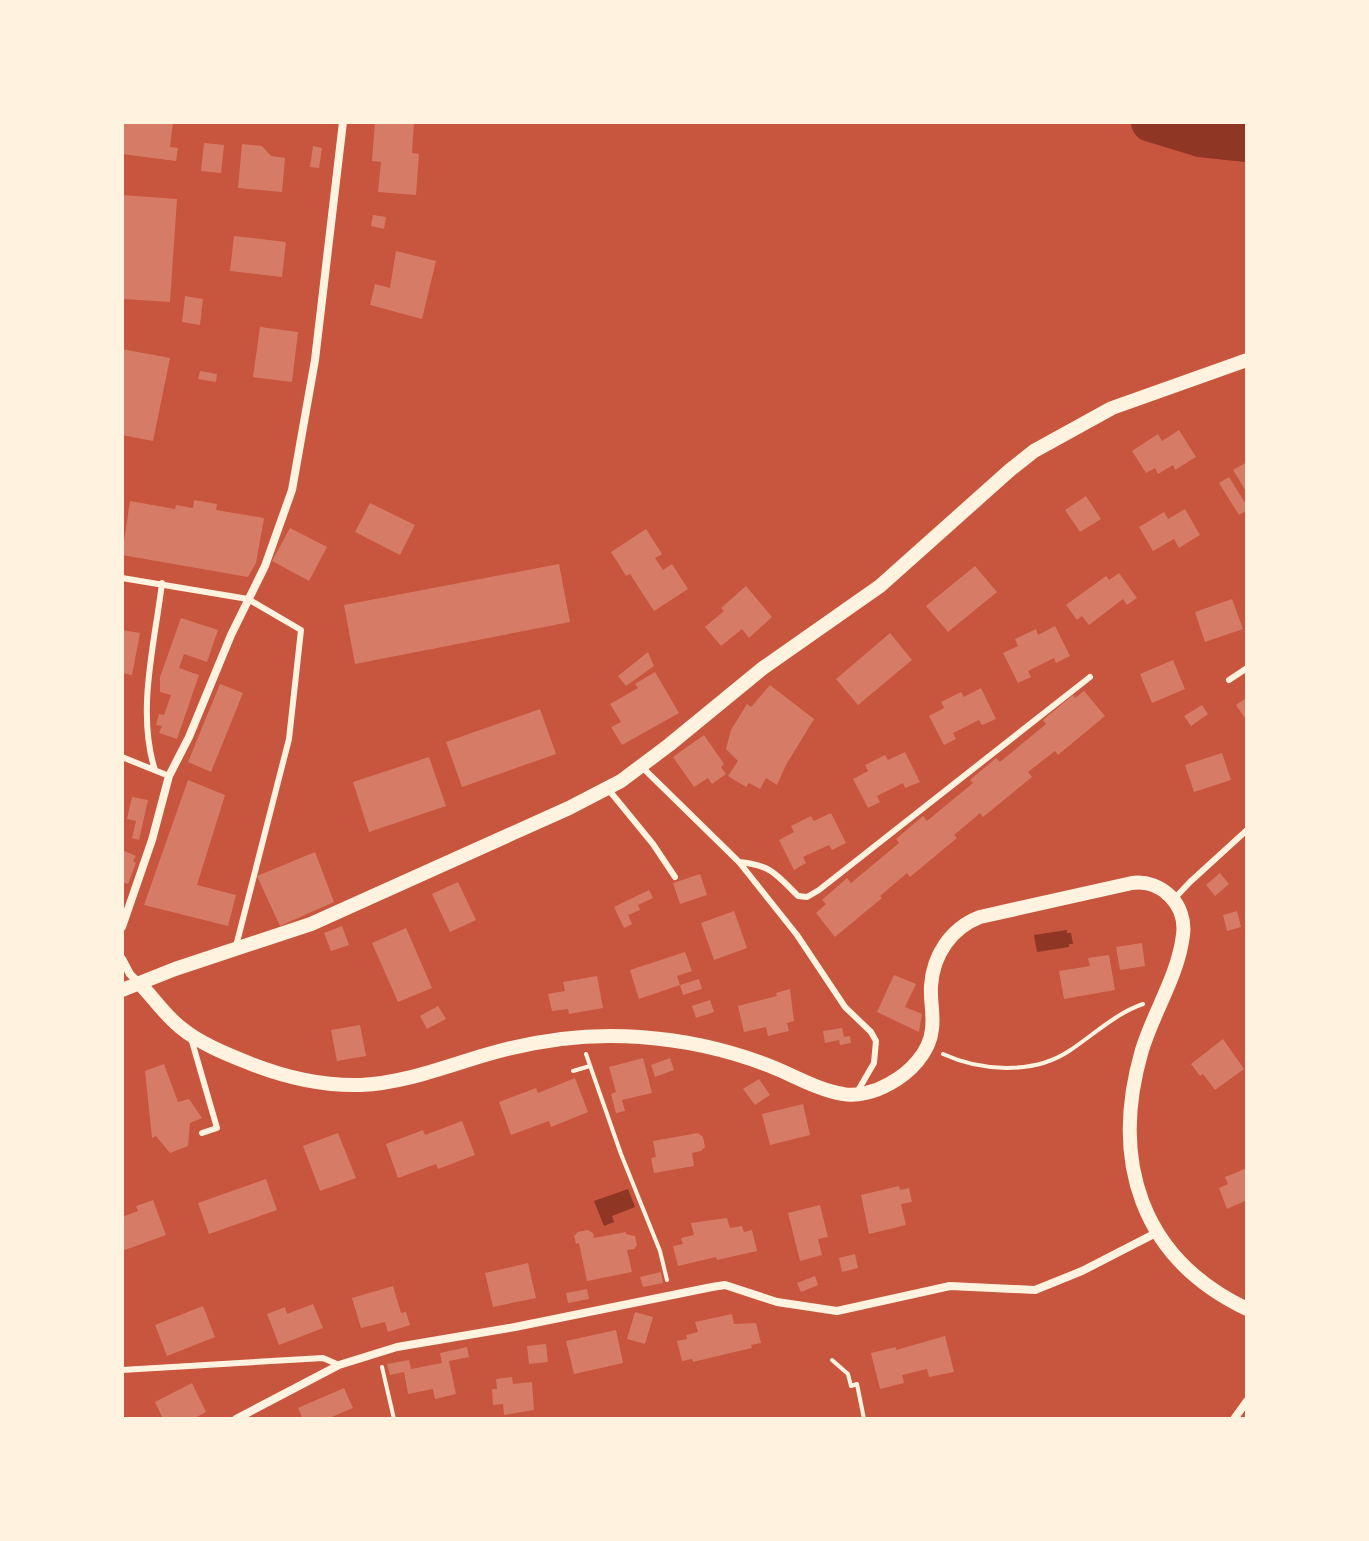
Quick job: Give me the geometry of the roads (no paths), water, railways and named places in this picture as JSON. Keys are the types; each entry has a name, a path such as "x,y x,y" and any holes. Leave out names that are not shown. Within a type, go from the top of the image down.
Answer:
{"street":[{"path":"122,927 152,840 169,776 265,566 292,490 315,360 343,122"},
{"path":"122,990 298,929 608,789 642,767 763,668 880,586 1034,451 1112,408 1247,360"},
{"path":"122,959 130,974 162,1010 190,1034 239,1059 309,1081 359,1085 424,1074 495,1052 549,1040 587,1036 641,1037 745,1057 831,1091 856,1095 889,1084 914,1064 927,1047 932,1029 933,971 948,939 964,923 1132,883 1153,884 1174,899 1183,933 1169,983 1143,1047 1131,1096 1129,1121 1133,1175 1156,1233 1170,1253 1219,1294 1247,1309"},
{"path":"236,1419 339,1365 397,1347 725,1285 777,1302 837,1311 950,1286 1035,1290 1082,1271 1156,1233"},
{"path":"1234,1419 1247,1401"}],"lane":[{"path":"122,578 248,599 301,630 289,739 234,951"},
{"path":"155,770 149,751 147,721 162,583"},
{"path":"1229,680 1247,668"},
{"path":"739,862 758,863 775,871 798,896 807,897 1090,677"},
{"path":"122,757 169,776"},
{"path":"642,767 739,862 797,935 845,1007 871,1032 876,1041 874,1063 856,1095"},
{"path":"608,789 653,844 675,877"},
{"path":"1174,899 1247,830"},
{"path":"190,1034 217,1128 202,1133"},
{"path":"122,1370 323,1358 339,1365"}],"waterway":[{"path":"1151,122 1200,137 1247,142"}]}
